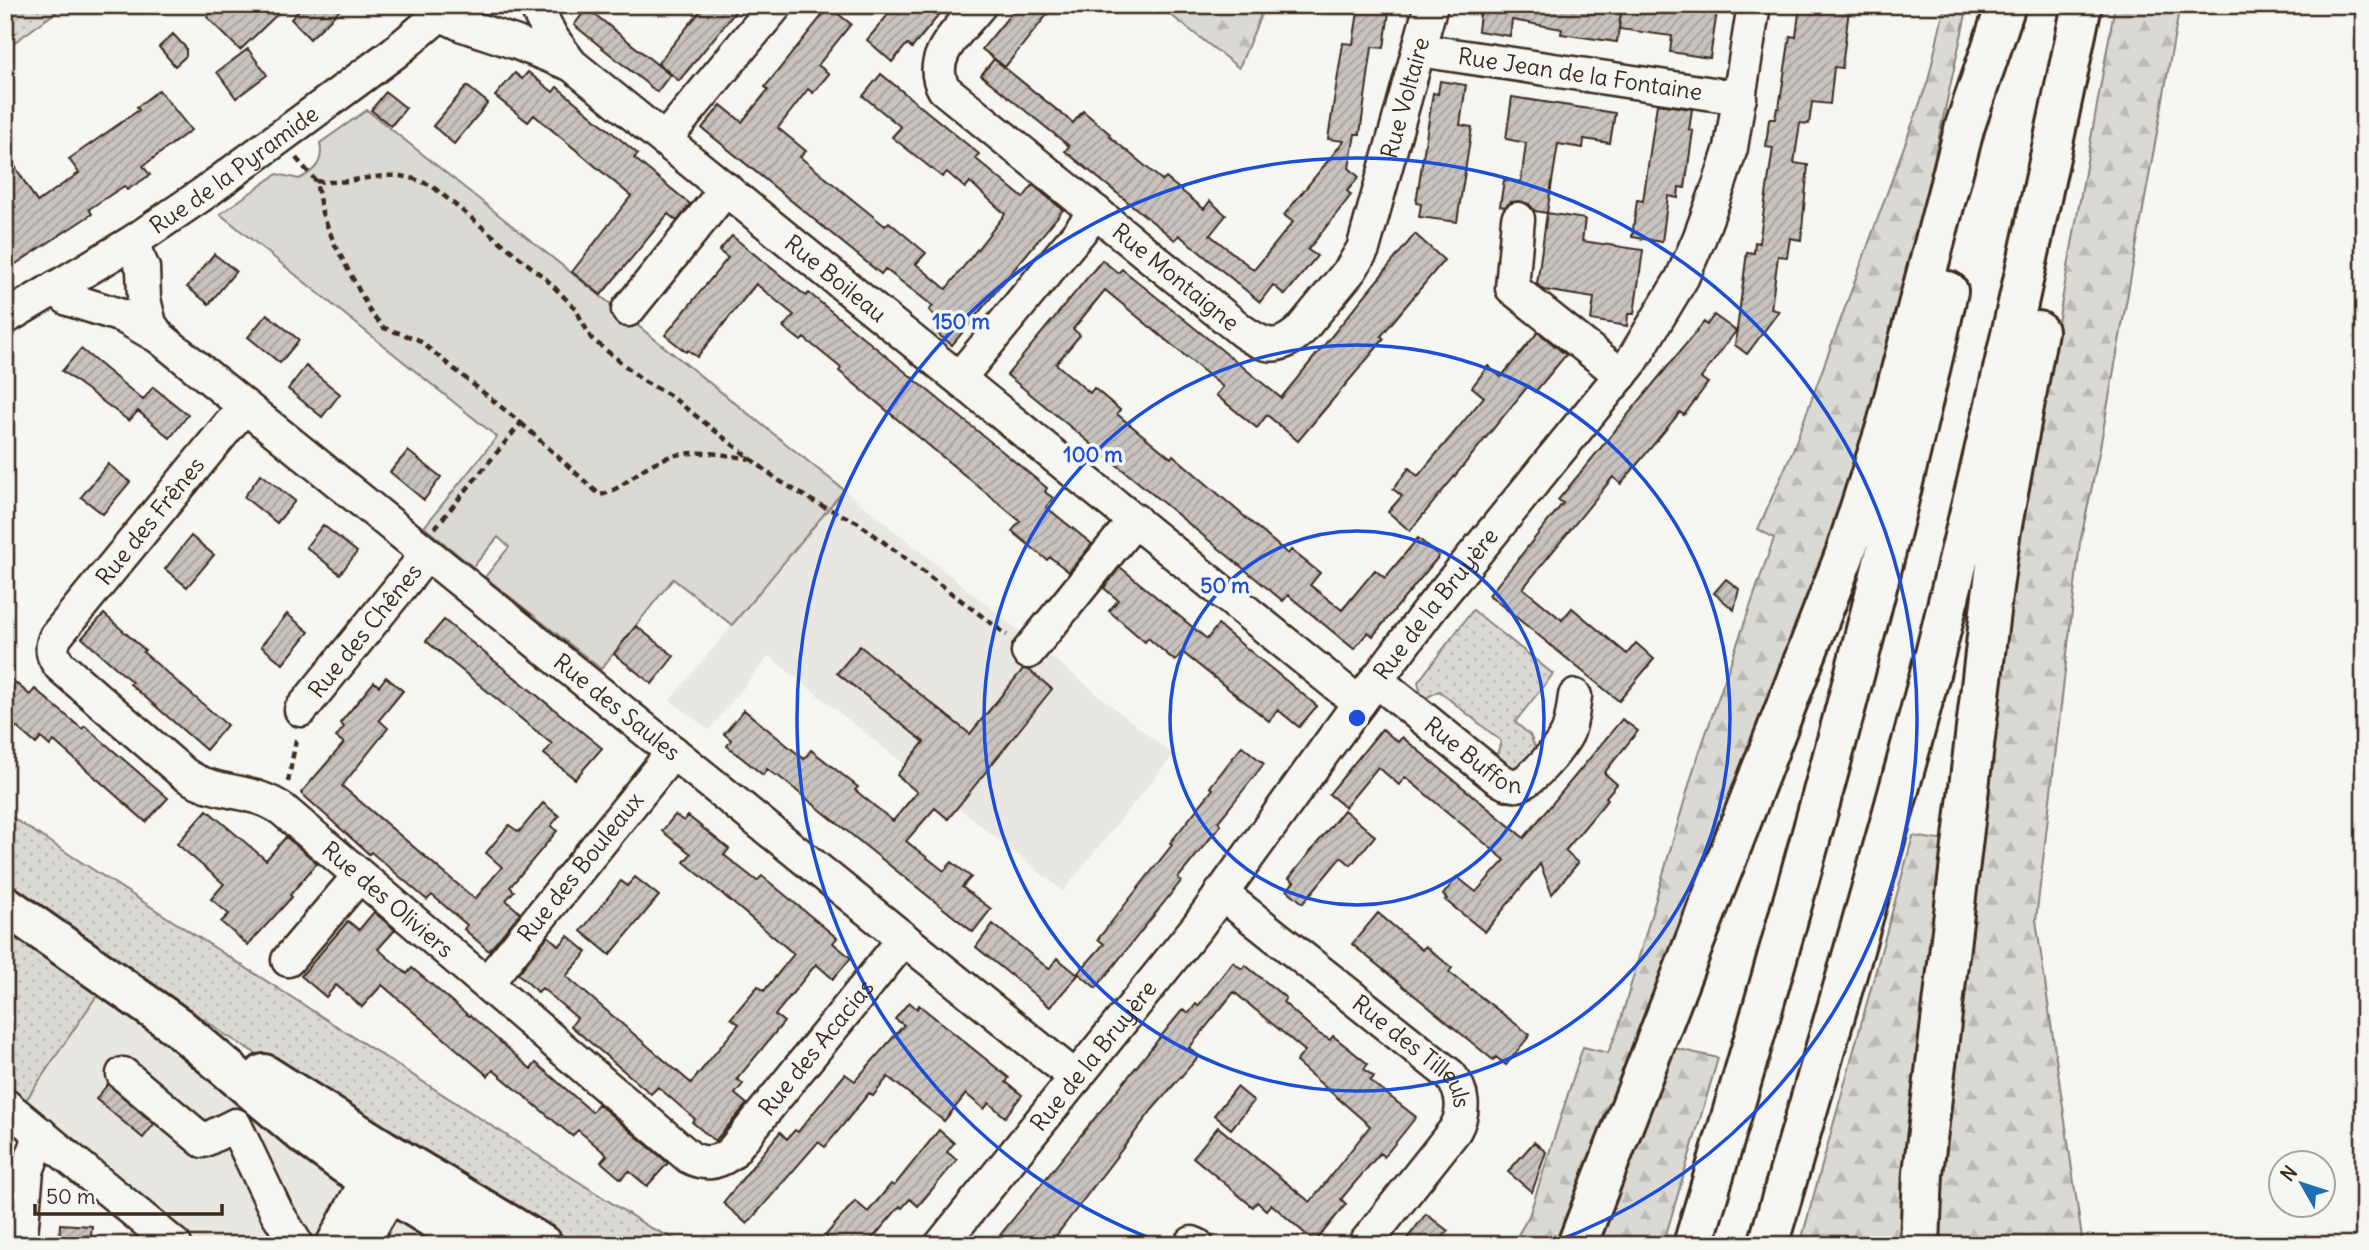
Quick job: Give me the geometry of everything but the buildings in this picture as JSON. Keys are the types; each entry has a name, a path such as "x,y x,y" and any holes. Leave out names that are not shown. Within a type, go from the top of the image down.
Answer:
{"main road":[{"path":"1577,1245 1845,554 1886,424 1965,126 2007,5"},
{"path":"1693,1245 1810,842 1880,577 1947,299 2007,5"},
{"path":"1768,1245 1866,909 1930,672 2014,322 2082,5"},
{"path":"1920,1245 1923,1173 1991,603 2002,526 2065,182 2074,114 2082,5"},
{"path":"5,905 177,1026 264,1074 476,1245"},
{"path":"387,1172 542,1245"}],"street":[{"name":"Rue Boileau","path":"535,5 547,29 571,64 1135,520 1368,692"},
{"path":"665,139 776,5"},
{"name":"Rue Montaigne","path":"980,5 940,55 938,75 944,89 1258,342 1275,345 1292,338 1359,258 1380,191"},
{"name":"Rue Voltaire","path":"1380,191 1431,5"},
{"name":"Rue de la Bruyère","path":"941,1245 1076,1079 1221,893 1430,609 1622,375 1653,328 1693,254 1731,148 1754,5"},
{"name":"Rue Boileau","path":"433,13 571,64"},
{"name":"Rue de la Pyramide","path":"5,318 131,243 204,194 279,139 433,13"},
{"name":"Rue Jean de la Fontaine","path":"1419,50 1740,98"},
{"path":"628,310 726,189"},
{"path":"960,377 1096,212"},
{"path":"1518,219 1512,288 1622,375"},
{"name":"Rue des Saules","path":"131,243 143,268 144,299 150,324 159,337"},
{"name":"Rue des Saules","path":"55,288 68,299 115,313 159,337 1076,1079"},
{"name":"Rue des Frênes","path":"56,636 244,407"},
{"path":"1028,652 1135,520"},
{"name":"Rue des Chênes","path":"301,710 423,550"},
{"name":"Rue des Oliviers","path":"56,636 52,652 60,666 183,773 203,785 264,798 283,810 689,1157 705,1163 715,1162 730,1154"},
{"name":"Rue Buffon","path":"1368,692 1496,778 1511,785 1525,782 1532,777 1561,743 1570,725 1575,696"},
{"name":"Rue des Bouleaux","path":"486,984 673,752"},
{"path":"288,960 359,876"},
{"name":"Rue des Tilleuls","path":"1221,893 1450,1075 1457,1084 1462,1112 1455,1130 1364,1245"},
{"name":"Rue des Acacias","path":"730,1154 904,939"},
{"path":"123,1074 203,1141 235,1125 276,1211 297,1245"},
{"path":"5,1105 175,1245"},
{"path":"20,1245 26,1179 40,1133"},
{"path":"332,1245 387,1172"},
{"path":"362,1245 387,1172"}],"path":[{"path":"279,139 316,181 322,213 335,245 370,313 384,328 417,339 521,423 600,495 614,492 651,464 687,452 751,459"},
{"path":"316,181 335,184 385,176 409,177 432,186 546,279 575,308 591,338 645,382 668,394 778,480 816,503 857,522 1028,652"},
{"path":"423,550 521,423"},
{"path":"283,810 296,740 312,720 301,710"}],"shaded area":[{"path":"844,490 1173,755 1063,891 769,656 709,730 670,700"},
{"path":"100,991 457,1245 202,1245 121,1177 24,1103"}],"green space":[{"path":"5,5 66,5 5,49"},
{"path":"1158,5 1265,5 1239,68"},
{"path":"1945,5 1968,5 1933,164 1862,451 1639,1040 1718,1058 1663,1245 1512,1245 1529,1216 1583,1047 1608,1053 1618,1029 1694,768 1774,538 1758,529 1793,450 1928,81"},
{"path":"2115,5 2180,5 2099,453 2080,543 2036,920 2083,1245 1800,1245 1913,836 1979,846 2004,623"},
{"path":"367,110 844,490 732,625 673,579 601,669 485,577 509,547 498,537 473,567 424,527 497,437 220,214 277,174 299,179 310,173 321,156 320,143"},
{"path":"1473,610 1553,674 1515,722 1530,735 1535,747 1526,766 1516,774 1493,769 1501,741 1439,691 1422,700 1418,682"},
{"path":"5,813 649,1227 682,1242 681,1245 575,1245 503,1205 224,1034 123,962 100,991 24,1103 5,1089"}]}
